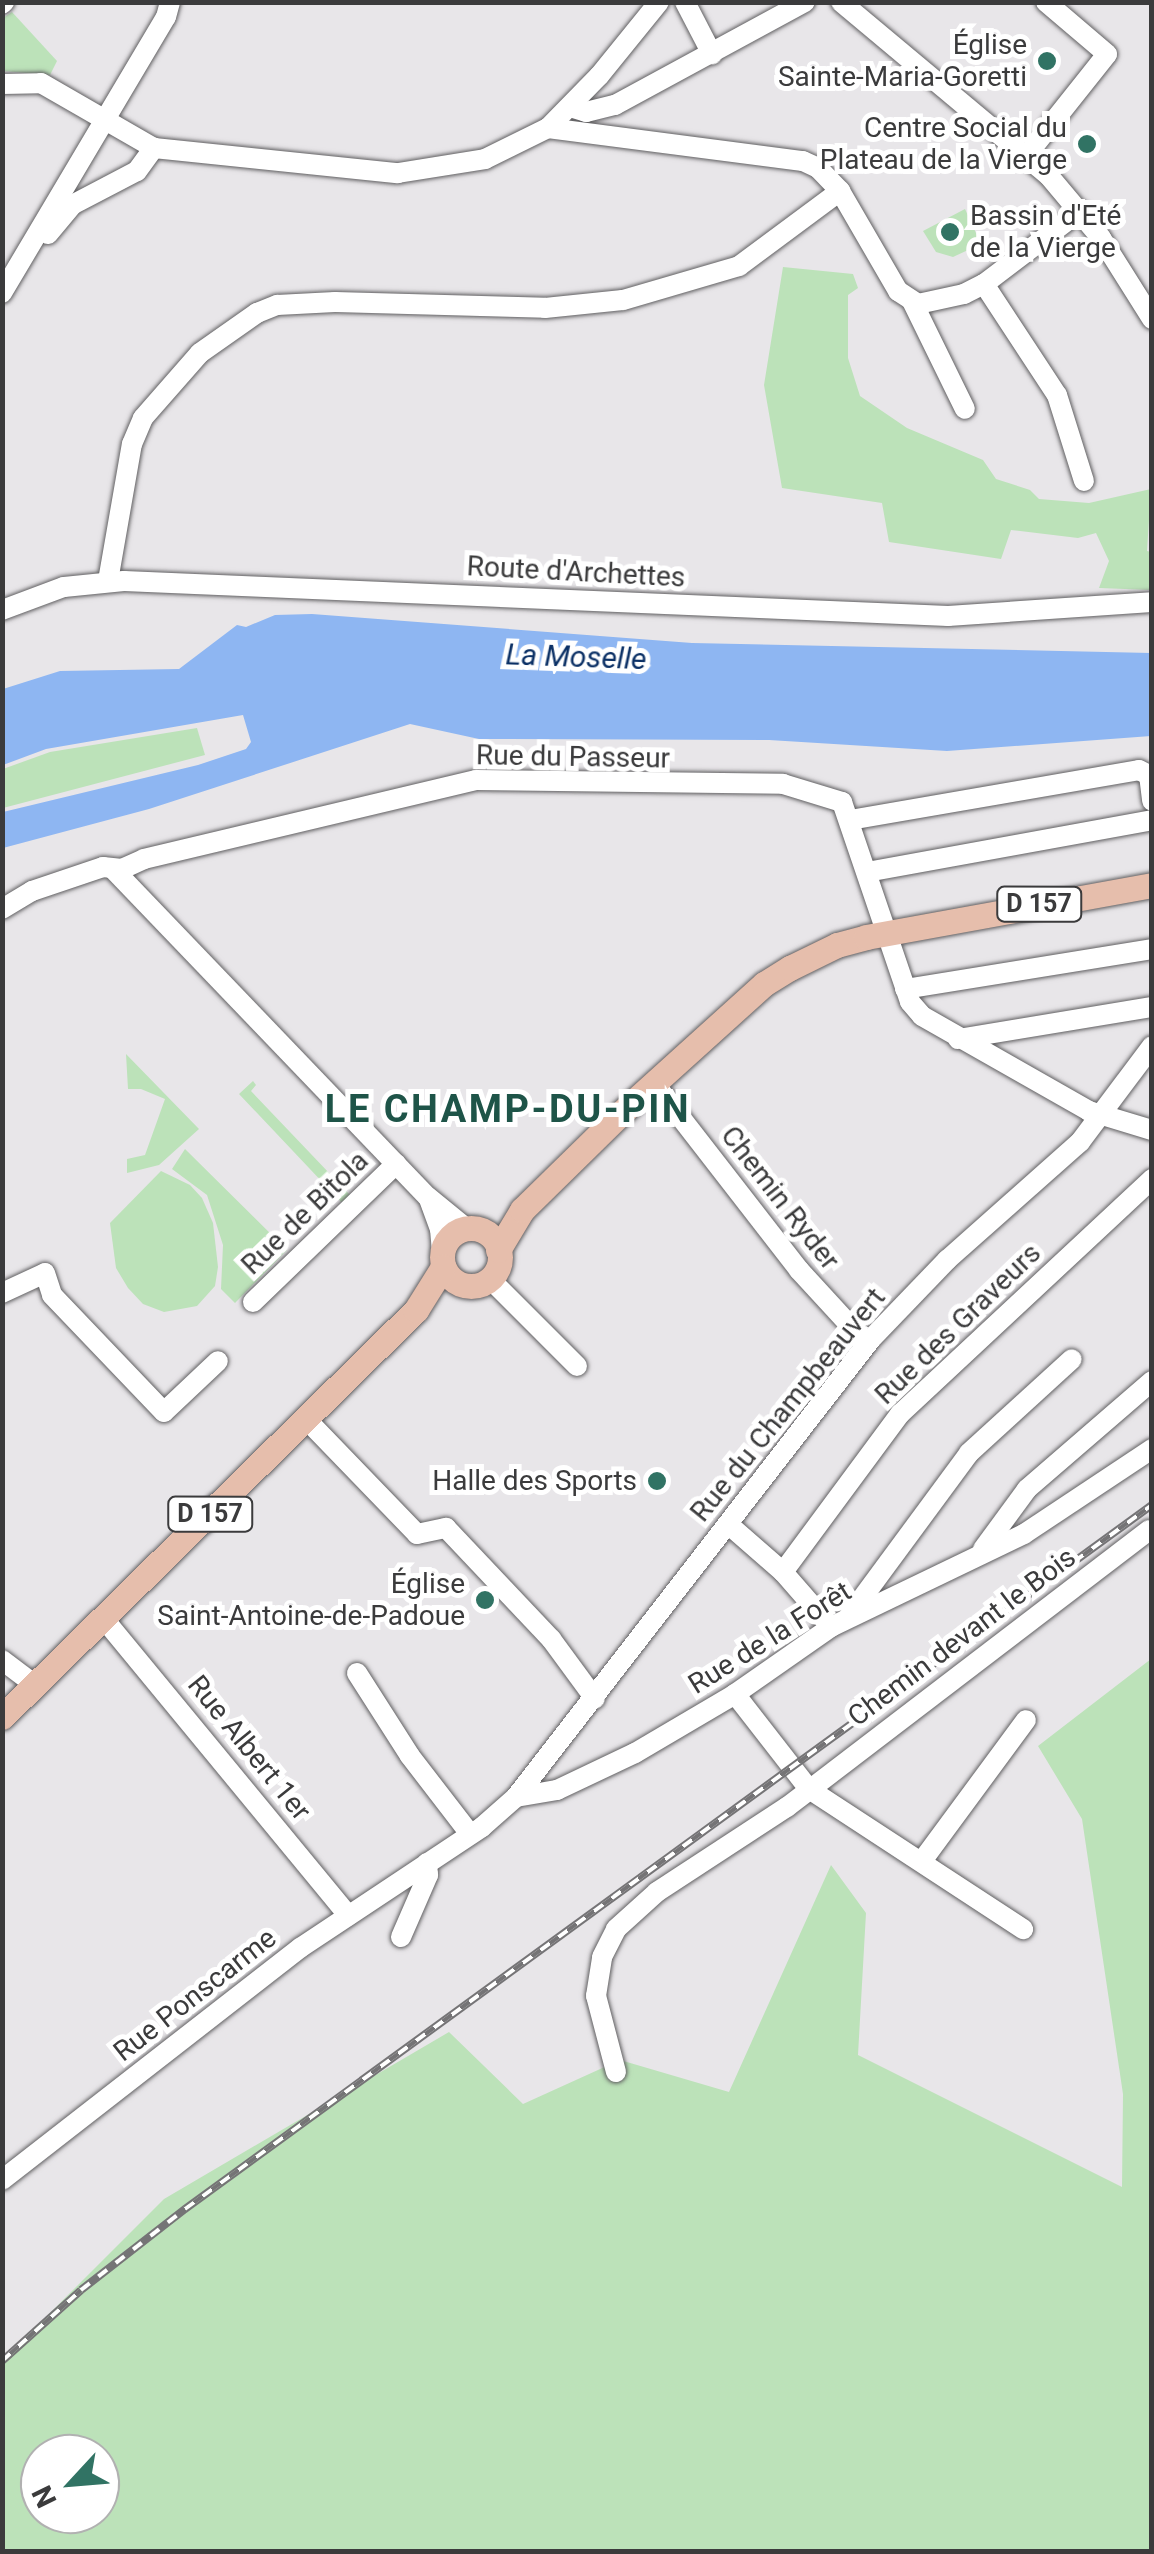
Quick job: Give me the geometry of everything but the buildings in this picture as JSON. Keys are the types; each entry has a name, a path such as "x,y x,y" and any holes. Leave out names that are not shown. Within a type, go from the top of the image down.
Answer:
{"main road":[{"name":"D 157","path":"482,1236 522,1210 764,984 837,944 1152,885"},
{"path":"482,1236 497,1270 477,1282 450,1278 442,1260 447,1240 482,1236"},
{"name":"D 157","path":"2,1717 416,1310 442,1260"},
{"name":"D 157","path":"416,1310 477,1282"}],"street":[{"path":"2,292 166,18 170,2"},
{"path":"2,84 41,83 154,148 398,174 485,159 548,128 659,2"},
{"path":"685,2 712,54"},
{"path":"570,107 586,112 615,106 804,2"},
{"path":"840,2 1026,156 1080,211 1152,319"},
{"path":"1026,156 1107,54 1046,2"},
{"path":"548,128 803,161 818,168 840,192 898,292 912,302 965,409"},
{"path":"22,260 72,205 137,171 154,148"},
{"path":"108,581 132,444 143,418 200,353 257,313 277,304 545,308 623,300 739,266 840,192"},
{"path":"912,302 964,294 984,284 1080,211"},
{"path":"984,284 1058,395 1084,481"},
{"name":"Route d'Archettes","path":"2,610 30,596 108,581 948,616 1152,602"},
{"path":"1152,801 1148,775 1139,770 850,820 906,988 922,1016 1101,1115 1152,1130"},
{"name":"Rue du Passeur","path":"2,909 70,876 103,867 113,869 476,780 783,784 842,802 850,820"},
{"path":"867,872 1152,820"},
{"path":"113,869 428,1197 482,1236"},
{"path":"906,988 1152,949"},
{"path":"958,1039 1152,1007"},
{"name":"Rue du Champbeauvert","path":"491,1820 516,1797 595,1698 867,1344 904,1302 1048,1172 1101,1115 1152,1046"},
{"name":"Chemin Ryder","path":"654,1083 799,1270 867,1344"},
{"name":"Rue de Bitola","path":"253,1302 396,1164"},
{"name":"Rue des Graveurs","path":"783,1572 918,1396 1152,1178"},
{"path":"428,1197 440,1229 442,1260"},
{"path":"2,1293 45,1274 52,1295 164,1412 218,1361"},
{"path":"477,1282 577,1366"},
{"path":"728,1524 839,1622 969,1453 1072,1359"},
{"path":"982,1550 1027,1489 1152,1382"},
{"path":"306,1419 417,1534 446,1528 551,1639 595,1698"},
{"name":"Rue de la Forêt","path":"516,1797 557,1790 635,1753 735,1694 839,1622 982,1550 1024,1534 1152,1449"},
{"name":"Chemin devant le Bois","path":"616,2072 596,1996 602,1957 616,1929 657,1892 809,1788 1149,1530"},
{"name":"Rue Albert 1er","path":"104,1618 348,1915"},
{"path":"2,1660 35,1685"},
{"path":"357,1673 410,1756 470,1834"},
{"path":"735,1694 809,1788 1023,1929"},
{"path":"922,1862 1026,1720"},
{"name":"Rue Ponscarme","path":"2,2180 348,1915 491,1820"},
{"path":"400,1936 428,1874 427,1862"}],"green space":[{"path":"12,12 57,61 50,75 3,71 3,18"},
{"name":"Bassin d'Eté de la Vierge","path":"965,209 981,244 953,257 936,252 923,231"},
{"path":"783,267 853,274 858,288 848,295 848,358 860,396 907,428 983,460 996,479 1030,490 1039,499 1089,503 1151,489 1147,551 1151,552 1151,590 1099,588 1109,561 1096,533 1078,538 1011,530 1001,559 889,542 882,503 782,488 764,385"},
{"path":"197,728 205,755 3,808 3,769 50,752"},
{"path":"126,1054 199,1129 159,1165 127,1173 127,1159 145,1155 165,1099 141,1089 128,1089"},
{"path":"253,1081 256,1085 251,1091 351,1196 343,1204 239,1094"},
{"path":"185,1149 287,1250 235,1303 221,1289 223,1245 207,1195 172,1169"},
{"path":"161,1171 190,1185 202,1198 213,1223 218,1267 215,1286 197,1306 164,1312 143,1304 128,1288 116,1268 110,1223"},
{"path":"1151,1659 1151,2551 3,2552 3,2360 164,2199 449,2032 523,2104 620,2060 729,2092 831,1865 866,1913 858,2055 1122,2187 1123,2094 1082,1819 1038,1746"}],"water":[{"name":"La Moselle","path":"312,614 692,643 1151,653 1151,736 947,751 769,740 479,739 410,724 149,809 3,848 3,812 198,765 246,749 251,742 243,715 46,749 3,765 3,689 60,671 179,669 237,625 246,627 275,615"}],"railway":[{"path":"2,2361 81,2290 185,2209 1152,1505"}],"place":[{"name":"Église Sainte-Maria-Goretti","path":"1047,61"},
{"name":"Centre Social du Plateau de la Vierge","path":"1087,144"},
{"name":"Bassin d'Eté de la Vierge","path":"950,232"},
{"name":"Halle des Sports","path":"657,1481"},
{"name":"Église Saint-Antoine-de-Padoue","path":"485,1600"}],"district":[{"name":"LE CHAMP-DU-PIN","path":"508,1110"}]}
